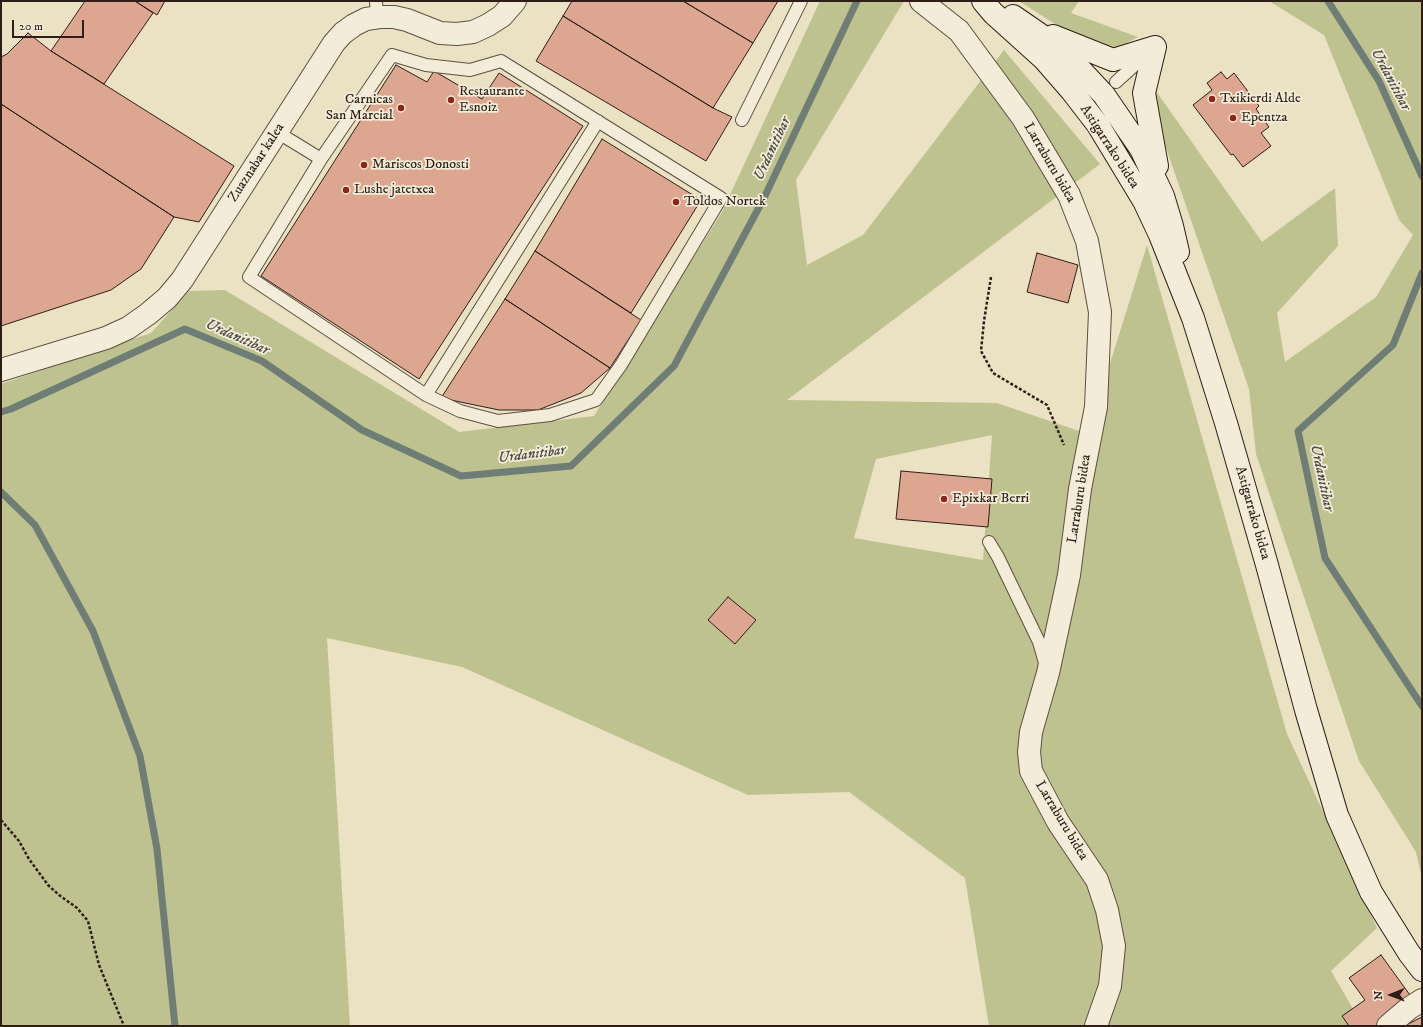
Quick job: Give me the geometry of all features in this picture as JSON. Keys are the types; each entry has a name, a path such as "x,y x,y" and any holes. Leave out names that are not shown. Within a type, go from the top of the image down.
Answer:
{"street":[{"name":"Zuaznabar kalea","path":"1,370 106,338 128,328 167,298 182,280 284,136 334,43 343,33 354,25 382,12 440,33 456,34 473,32 502,16 515,1"},
{"name":"Astigarrako bidea","path":"984,2 997,6 1029,35 1071,90 1105,136 1144,202 1160,236 1192,318 1226,423 1267,565 1306,710 1337,815 1368,885 1408,953 1422,970"},
{"name":"Larraburu bidea","path":"930,4 959,31 1023,118 1069,195 1086,241 1100,312 1096,407 1080,489 1069,575 1048,673 1031,732 1029,752 1031,771 1058,822 1097,880 1106,910 1114,946 1110,986 1096,1026"},
{"name":"Astigarrako bidea","path":"1029,35 1061,49 1110,89 1163,196 1172,226 1192,318"},
{"path":"1029,35 1113,60 1155,47"},
{"path":"1155,47 1144,93 1163,196"},
{"path":"1105,136 1110,89"},
{"path":"1388,1026 1408,1009 1422,1000"}],"lane":[{"path":"742,120 801,1"},
{"path":"1110,89 1155,47"},
{"path":"392,55 426,65 470,70 501,61 598,121 721,198 621,365 596,400 550,415 498,421 460,411 426,394 249,277 321,159 392,55"},
{"path":"426,394 598,121"},
{"path":"284,136 321,159"},
{"path":"990,542 1039,642 1048,673"}],"path":[{"path":"991,277 981,350 993,373 1047,406 1063,441 1064,448"},
{"path":"1,820 18,841 48,885 77,908 88,921 99,965 124,1026"}],"green space":[{"path":"820,1 904,1 796,180 807,265 863,235 1004,50 1100,164 787,400 997,403 1088,434 1147,245 1287,734 1377,928 1331,971 1363,1026 989,1026 965,878 849,792 748,795 462,667 327,638 350,1026 1,1026 1,384 151,333 189,291 225,290 459,432 594,416 722,212","holes":["992,435 983,560 854,538 876,459"]},
{"path":"1019,1 1079,1 1071,13 1138,37 1116,49 1080,40"},
{"path":"1269,1 1422,1 1422,878 1416,852 1359,761 1256,454 1249,389 1161,133 1155,108 1156,91 1262,242 1335,188 1338,246 1277,313 1285,362 1376,297 1413,235 1399,220 1324,35"}],"building":[{"path":"85,1 135,1 153,13 104,84 51,51"},
{"path":"135,1 165,1 157,15"},
{"path":"572,1 683,1 753,43 713,108 563,16"},
{"path":"683,1 778,1 753,43"},
{"path":"563,16 713,108 732,117 706,161 536,61"},
{"path":"28,33 51,51 234,166 199,222 174,217 1,104 1,57 7,54"},
{"path":"396,65 427,82 434,71 482,99 499,73 583,126 419,379 261,276"},
{"name":"Epentza","path":"1221,72 1227,79 1234,73 1259,106 1256,109 1269,127 1261,133 1271,146 1243,167 1233,154 1231,155 1193,105 1212,90 1207,83"},
{"path":"1,104 174,217 141,269 111,290 1,326"},
{"path":"602,139 701,200 631,313 535,251"},
{"path":"535,251 641,320 610,368 505,299"},
{"path":"1037,253 1078,265 1068,303 1027,292"},
{"path":"505,299 610,368 581,393 538,410 499,410 441,398"},
{"name":"Epixkar Berri","path":"901,471 992,479 988,527 896,519"},
{"path":"728,597 756,620 735,644 708,620"},
{"path":"1381,955 1415,1002 1382,1026 1349,1026 1342,1016 1365,1000 1349,978"},
{"path":"1422,1017 1422,1026 1404,1026"}],"waterway":[{"name":"Urdanitibar","path":"1,412 11,409 185,329 262,361 362,430 461,476 571,466 674,366 764,198 857,1"},
{"name":"Urdanitibar","path":"1328,1 1379,81 1422,176"},
{"name":"Urdanitibar","path":"1422,273 1393,345 1298,431 1325,558 1422,706"},
{"path":"1,492 35,525 93,631 140,756 157,849 175,1026"}],"place":[{"name":"Txikierdi Alde","path":"1212,99"},
{"name":"Restaurante Esnoiz","path":"451,100"},
{"name":"Carnicas San Marcial","path":"401,108"},
{"name":"Epentza","path":"1233,118"},
{"name":"Mariscos Donosti","path":"364,165"},
{"name":"Lushe jatetxea","path":"346,190"},
{"name":"Toldos Nortek","path":"676,202"},
{"name":"Epixkar Berri","path":"944,499"}]}
